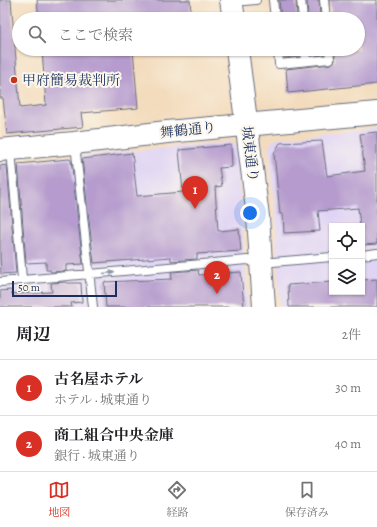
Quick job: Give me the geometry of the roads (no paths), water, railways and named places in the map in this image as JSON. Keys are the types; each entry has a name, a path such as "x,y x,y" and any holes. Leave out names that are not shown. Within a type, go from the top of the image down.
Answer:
{"main road":[{"name":"城東通り","path":"238,56 258,217 264,307"},
{"name":"舞鶴通り","path":"6,149 247,124 377,113"}],"lane":[{"path":"232,7 256,0"},
{"path":"273,0 274,12"},
{"path":"301,0 302,12"},
{"path":"324,0 325,12"},
{"path":"279,56 280,64 330,59 330,56"},
{"path":"306,56 306,61"},
{"path":"74,143 93,307"},
{"path":"6,149 22,279"},
{"path":"365,255 377,253"},
{"path":"0,282 247,260 261,263 329,257"}],"place":[{"name":"甲府簡易裁判所","path":"14,80"},
{"name":"古名屋ホテル","path":"195,209"},
{"name":"商工組合中央金庫","path":"217,294"}]}
